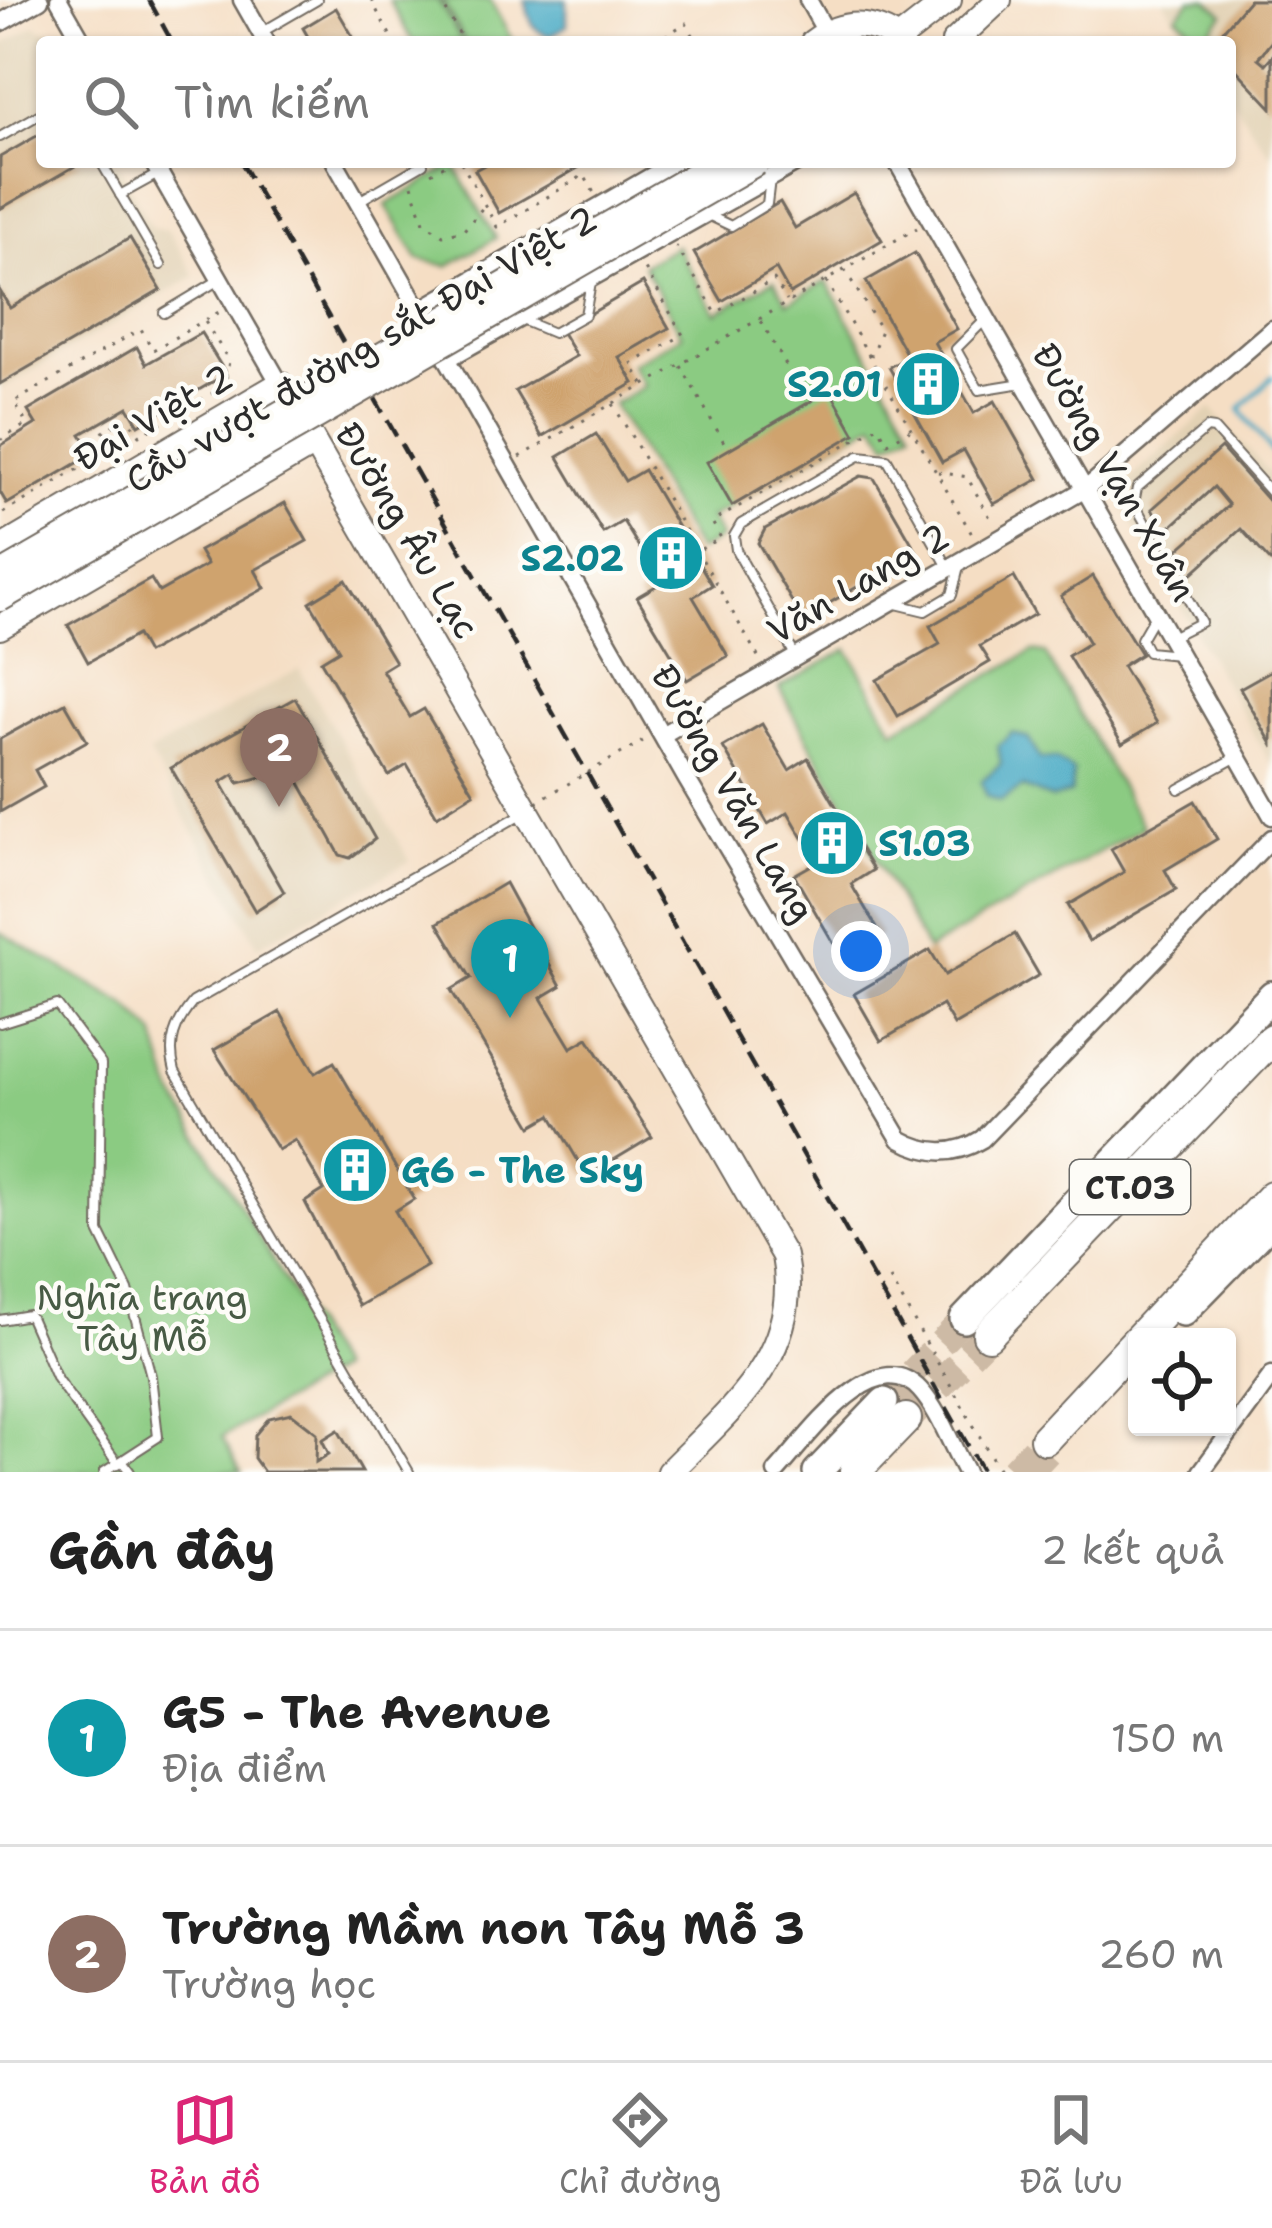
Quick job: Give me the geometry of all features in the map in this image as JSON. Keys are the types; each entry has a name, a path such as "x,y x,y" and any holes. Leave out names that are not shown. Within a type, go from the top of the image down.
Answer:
{"highway":[{"name":"CT.03","path":"976,1327 1272,1039"},
{"name":"CT.03","path":"1149,1328 1272,1196"},
{"name":"CT.03","path":"1050,1441 1128,1352"},
{"path":"855,1472 895,1410"}],"main road":[{"path":"976,1327 1272,995"},
{"path":"1168,1328 1272,1221"},
{"path":"1050,1441 1128,1367"},
{"path":"818,1472 895,1410"}],"street":[{"path":"0,23 40,0"},
{"path":"59,0 80,36"},
{"path":"242,0 262,36"},
{"path":"808,0 819,36"},
{"path":"907,36 949,0"},
{"path":"960,36 999,0"},
{"path":"823,36 864,25 889,36"},
{"name":"Đường Âu Lạc","path":"157,168 314,444 532,806 784,1256 785,1321 768,1365 669,1472"},
{"name":"Đường Văn Lang","path":"338,168 657,736 890,1130 913,1146 937,1152 968,1148 998,1126 1272,838"},
{"path":"420,310 666,168"},
{"name":"Cầu vượt đường sắt Đại Việt 2","path":"0,575 707,168"},
{"name":"Đường Vạn Xuân","path":"900,168 1027,382 1272,816"},
{"path":"448,359 706,214 764,170"},
{"name":"Cầu vượt đường sắt Đại Việt 2","path":"0,599 764,170"},
{"name":"Văn Lang 2","path":"657,736 1087,488 1272,329"},
{"name":"Đại Việt 2","path":"0,549 280,384"},
{"path":"0,627 314,444"},
{"path":"776,1472 856,1389 882,1373 897,1375 920,1390 966,1472"},
{"path":"1202,1472 1272,1375"}],"lane":[{"path":"264,36 317,0"},
{"path":"0,136 36,115"},
{"path":"104,168 160,265"},
{"path":"120,195 155,168"},
{"path":"358,202 416,168"},
{"path":"164,313 220,279"},
{"path":"520,319 553,333 585,315 591,279"},
{"path":"988,316 956,349 979,390 1027,382"},
{"path":"1171,638 1202,622 1134,503 1137,488 1207,428 1214,429 1272,494"},
{"path":"796,657 736,550 734,536 741,524 859,457 878,454 887,459 955,565"},
{"path":"1156,611 1141,639 1148,652 1181,655"},
{"path":"1179,789 1238,756"},
{"path":"409,1472 175,1072 172,1041 177,1021 193,1002 532,806"},
{"path":"0,1023 57,1005 101,1064 99,1232 128,1290 151,1376 158,1438 104,1472"},
{"path":"0,1320 29,1315 57,1379 130,1472"}],"path":[{"path":"371,0 391,36"},
{"path":"440,0 461,36"},
{"path":"665,36 686,23 694,36"},
{"path":"464,168 497,226 584,175 594,193"},
{"path":"412,185 424,222 443,235 464,230 485,205"},
{"path":"520,457 918,227"},
{"path":"676,246 716,314 774,280 788,303"},
{"path":"643,265 682,334 632,364 645,386"},
{"path":"845,270 881,330 870,357"},
{"path":"826,281 974,537"},
{"path":"0,440 27,424 14,402 141,329 153,350 222,310"},
{"path":"760,319 805,399"},
{"path":"140,435 229,380 229,361 205,320"},
{"path":"680,365 726,446"},
{"path":"613,404 761,661"},
{"path":"97,472 97,459 88,441 127,418 150,441"},
{"path":"9,523 2,510 97,459"},
{"path":"936,472 967,477 995,526"},
{"path":"532,806 657,736"},
{"path":"890,1279 1000,1472"}],"shaded area":[{"path":"1163,0 1272,0 1272,157 1236,106 1236,36 1188,36"},
{"path":"35,26 56,36 36,36 36,168 120,168 151,227 168,230 195,276 0,390 0,46"},
{"path":"1211,408 1272,476 1272,766 1123,507 1127,482"},
{"path":"299,669 410,861 258,946 149,753"}],"green space":[{"path":"389,0 438,0 459,36 410,36"},
{"path":"442,0 490,0 510,36 463,36"},
{"path":"1191,0 1208,0 1224,14 1205,36 1177,16"},
{"path":"456,168 496,238 448,266 418,259 386,205"},
{"path":"676,246 716,313 774,280 788,303 826,281 912,430 888,443 875,422 710,518 721,538 698,551 613,404 644,386 631,364 682,335 643,265"},
{"path":"848,649 894,730 1033,651 1045,653 1143,827 927,950 779,688"},
{"name":"Nghĩa trang Tây Mỗ","path":"0,932 127,1006 155,1034 172,1091 338,1370 222,1437 241,1472 0,1472"}],"water":[{"path":"525,0 567,0 567,26 550,36 538,30"},
{"path":"1012,733 1028,738 1040,759 1056,759 1073,771 1071,793 1052,799 1023,787 1001,801 987,796 981,781 1001,764 998,746"}],"building":[{"path":"1249,0 1272,0 1272,41 1258,58 1265,64 1272,56 1272,108 1236,69 1236,36 1218,36"},
{"path":"336,8 352,36 308,36 303,28"},
{"path":"36,136 36,168 72,168 0,209 0,157"},
{"path":"479,168 578,168 499,213 475,170"},
{"path":"854,193 882,240 790,294 776,269 722,301 694,253 780,202 795,228"},
{"path":"130,238 161,290 0,384 0,291 10,308"},
{"name":"S2.01","path":"915,253 957,329 934,342 974,413 995,401 1039,479 994,504 964,450 942,462 889,367 908,357 866,281"},
{"path":"643,283 669,328 619,357 634,383 542,437 515,391 576,356 561,331"},
{"path":"201,333 226,374 139,425 128,407 81,434 93,454 7,504 0,492 0,446 36,424 28,411 137,347 146,364"},
{"path":"830,390 855,434 732,506 707,462"},
{"name":"S2.02","path":"596,434 625,481 644,470 712,585 693,597 728,656 687,680 637,597 661,583 623,521 603,533 558,457"},
{"path":"1221,448 1272,505 1272,563 1241,529 1189,576 1177,551 1229,505 1214,487 1165,532 1152,509"},
{"path":"861,476 874,478 917,552 802,619 758,543 765,529"},
{"path":"285,503 307,541 255,570 265,588 147,653 137,635 88,662 68,625 151,579 159,592 207,565 199,551"},
{"path":"1093,576 1141,654 1122,666 1157,723 1122,744 1068,656 1089,643 1061,596"},
{"path":"1014,577 1035,614 980,646 990,662 898,716 877,680 940,644 930,626"},
{"path":"346,580 395,662 382,670 410,717 424,709 474,793 437,816 407,765 389,776 321,661 339,650 310,602"},
{"path":"1272,670 1272,744 1240,688"},
{"path":"295,698 375,839 350,858 340,855 281,749 271,754 275,762 262,777 239,783 234,774 221,782 284,892 255,911 171,768"},
{"path":"65,703 87,741 35,770 44,787 0,812 0,739"},
{"name":"S1.03","path":"762,724 789,770 808,758 873,870 851,884 881,935 842,958 794,875 817,862 788,812 768,824 723,747"},
{"path":"1195,801 1217,839 1165,870 1176,890 1089,941 1068,905 1124,872 1111,849"},
{"path":"505,883 561,986 541,998 571,1048 588,1038 652,1137 587,1176 551,1115 532,1126 451,990 471,978 438,923"},
{"path":"1015,934 1039,975 954,1025 942,1005 881,1041 854,994 930,950 945,975"},
{"name":"G6 - The Sky","path":"280,1012 315,1073 334,1062 414,1199 395,1211 427,1266 359,1306 305,1202 324,1190 295,1140 278,1150 214,1050"},
{"path":"291,1413 317,1433 316,1462 329,1454 322,1440 338,1430 362,1472 264,1472 254,1458 255,1435 269,1418"}],"waterway":[{"path":"1272,377 1240,409 1272,452"}],"tunnel":[{"path":"884,1402 964,1319"},
{"path":"906,1419 988,1335"},
{"path":"1014,1472 1045,1439"},
{"path":"1029,1472 1055,1444"}],"railway":[{"path":"149,0 169,36"},
{"path":"244,168 983,1472"}],"place":[{"name":"S2.01","path":"928,384"},
{"name":"S2.02","path":"671,558"},
{"name":"Trường Mầm non Tây Mỗ 3","path":"279,807"},
{"name":"S1.03","path":"832,843"},
{"name":"G5 - The Avenue","path":"510,1018"},
{"name":"G6 - The Sky","path":"355,1170"}]}
